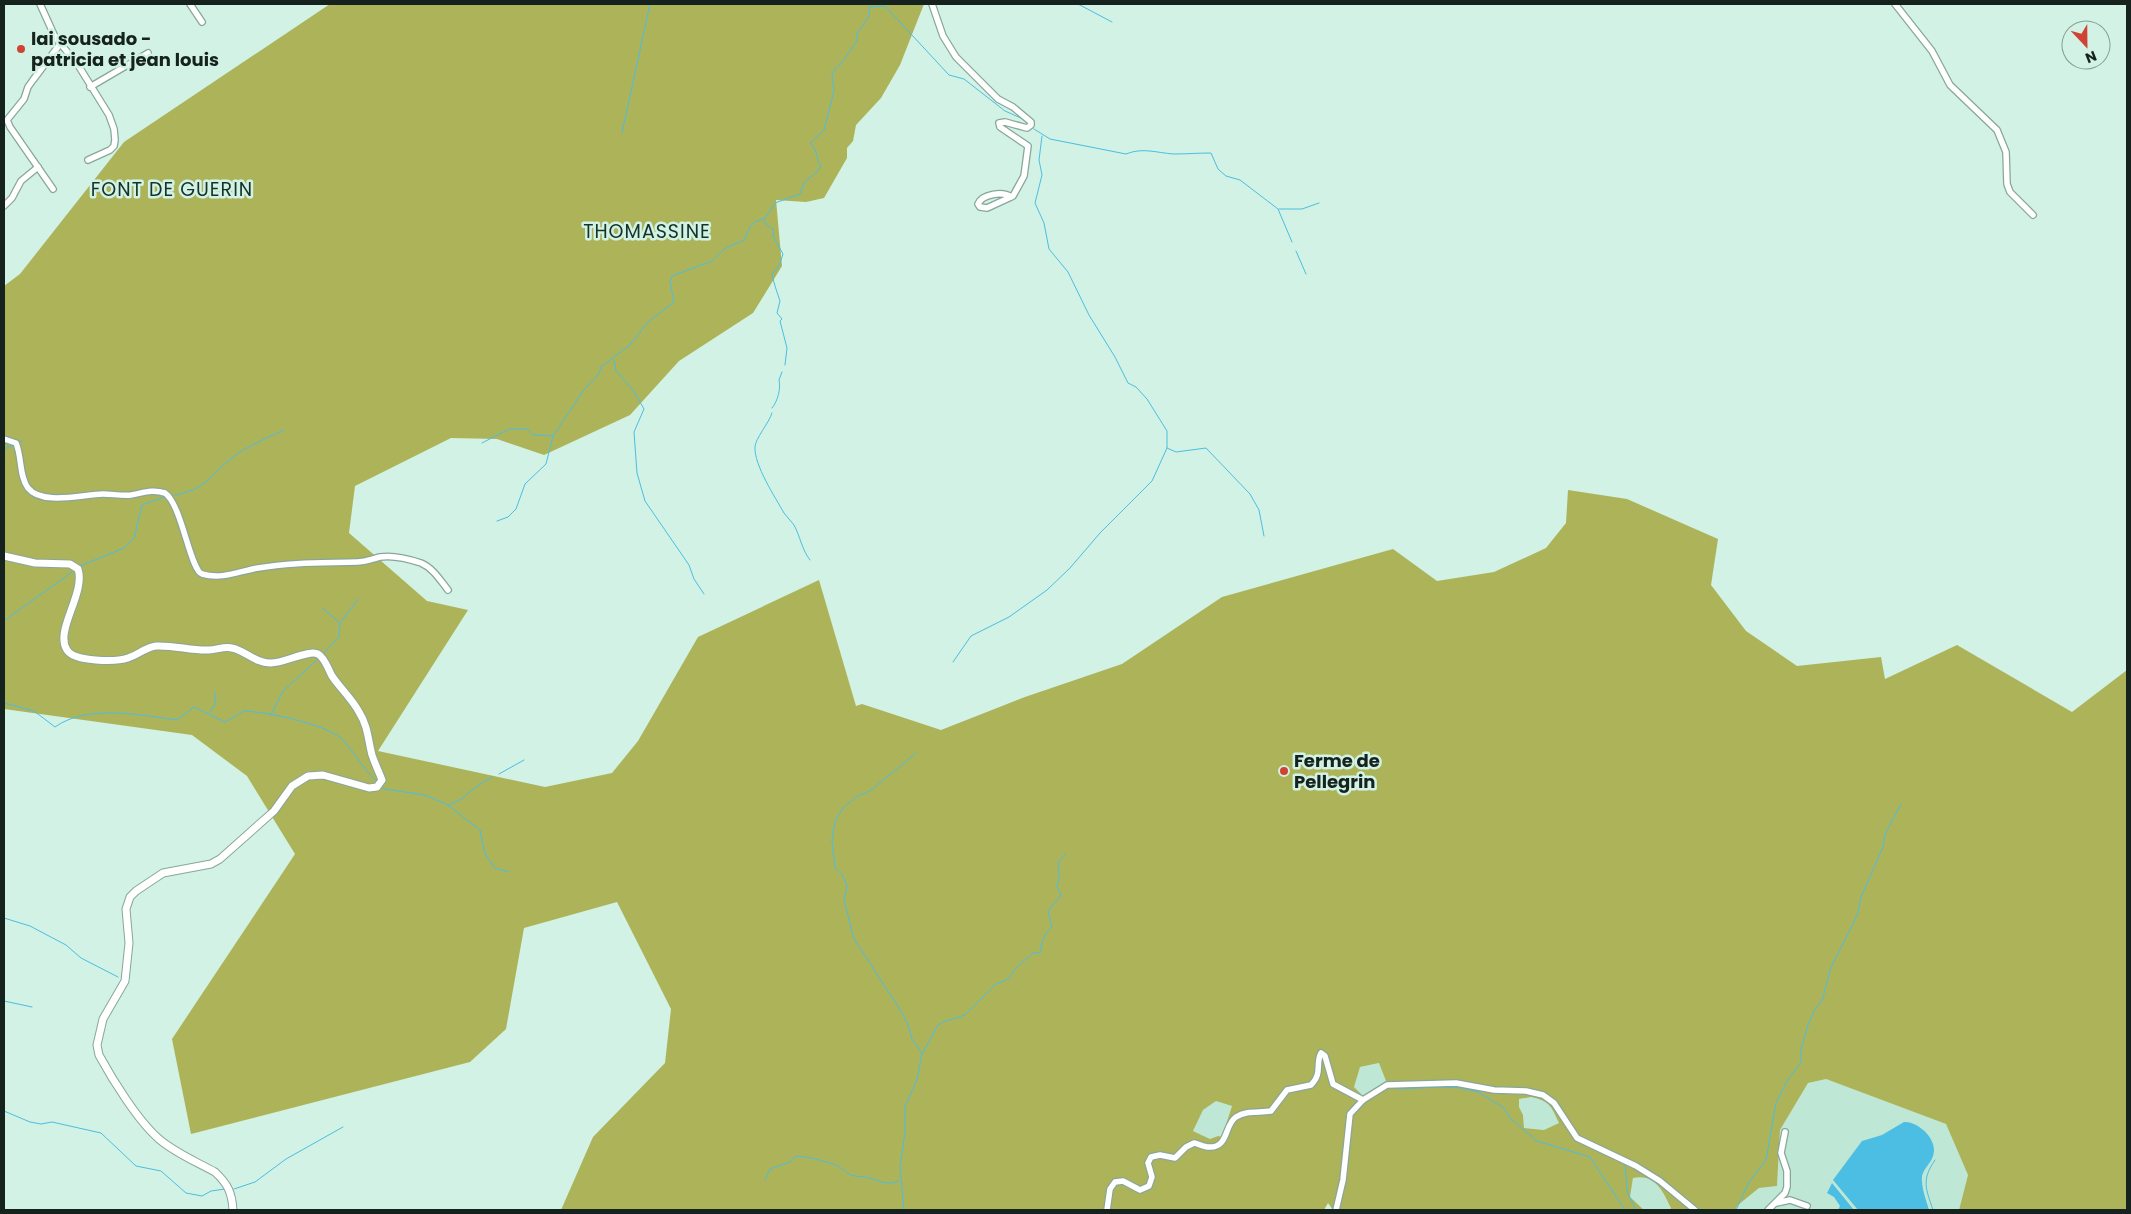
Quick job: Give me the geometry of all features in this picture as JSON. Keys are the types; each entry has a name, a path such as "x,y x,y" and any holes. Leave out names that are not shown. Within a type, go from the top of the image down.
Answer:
{"street":[{"path":"40,4 48,25 60,44 78,65 111,120 116,143 110,150 88,160"},
{"path":"190,4 202,22"},
{"path":"932,4 943,36 956,57 998,99 1013,107 1031,122 1031,125 1027,128 1006,122 999,123 1000,127 1025,143 1028,148 1024,177 1016,194 1011,197 985,208 980,208 978,204 982,199 1000,193 1006,193 1011,197"},
{"path":"1895,4 1932,51 1950,85 1997,130 2006,152 2007,184 2010,192 2033,215"},
{"path":"53,189 10,126 8,118 23,101 28,87 60,44"},
{"path":"90,87 148,53"},
{"path":"4,206 12,198 21,181 38,167"},
{"path":"4,438 12,440 17,445 26,484 33,492 40,496 57,498 104,494 128,495 157,490 165,493 172,501 190,547 195,568 203,574 229,576 258,568 304,562 358,562 381,557 422,564 434,572 448,590"},
{"path":"4,556 35,563 70,564 78,569 79,580 64,636 67,652 76,657 126,659 158,646 208,650 228,647 258,661 269,663 280,663 310,653 316,653 352,699 367,728 373,756 382,780 380,785 373,789 323,775 308,776 292,786 274,811 220,859 211,864 163,873 136,891 127,902 129,943 125,981 103,1019 97,1045 99,1055 139,1117 152,1133 167,1146 215,1172 222,1178 230,1188 233,1210"},
{"path":"1107,1210 1109,1191 1115,1182 1124,1181 1140,1190 1150,1186 1152,1177 1148,1163 1152,1157 1160,1155 1176,1158 1188,1145 1194,1143 1208,1147 1219,1145 1235,1118 1245,1112 1271,1111 1287,1090 1311,1085 1319,1072 1319,1055 1321,1053 1325,1056 1333,1084 1363,1100"},
{"path":"1336,1210 1344,1171 1349,1118 1353,1110 1363,1100 1387,1084 1403,1083 1456,1083 1494,1090 1539,1094 1552,1102 1577,1138 1636,1166 1660,1182 1694,1210"},
{"path":"1768,1210 1785,1192 1787,1186 1788,1173 1781,1153 1785,1132"},
{"path":"1773,1205 1790,1200 1807,1206"}],"shaded area":[{"path":"1380,1063 1386,1081 1364,1097 1353,1087 1360,1067"},
{"path":"1826,1079 1946,1124 1968,1175 1959,1210 1735,1210 1738,1205 1759,1188 1777,1186 1780,1130 1808,1083"},
{"path":"1531,1097 1545,1100 1551,1106 1559,1123 1544,1130 1524,1128 1519,1099"},
{"path":"1216,1101 1232,1106 1222,1137 1218,1136 1210,1139 1193,1131 1203,1110"},
{"path":"1643,1176 1655,1181 1662,1190 1671,1208 1670,1210 1644,1210 1630,1197 1633,1178"}],"green space":[{"path":"330,4 924,4 900,65 881,98 856,125 853,141 847,148 847,158 824,198 806,202 776,200 782,266 753,313 679,361 630,415 544,455 497,439 451,438 355,486 349,533 427,601 468,610 378,751 545,787 612,773 638,741 698,637 819,580 856,706 862,704 941,730 1025,697 1122,664 1222,597 1393,549 1437,581 1494,572 1546,548 1566,523 1568,490 1627,499 1718,539 1711,585 1746,631 1797,666 1881,657 1885,679 1957,645 2072,712 2127,670 2127,1210 1959,1210 1968,1175 1946,1124 1826,1079 1808,1083 1780,1130 1777,1186 1759,1188 1738,1205 1735,1210 1670,1210 1668,1202 1657,1185 1647,1178 1641,1177 1633,1178 1630,1197 1644,1210 1333,1210 1328,1203 1324,1210 561,1210 593,1137 665,1063 671,1009 617,902 524,928 506,1029 470,1062 191,1134 172,1039 295,854 247,776 192,735 4,709 4,286 20,274 124,142","holes":["1379,1063 1386,1081 1364,1097 1354,1087 1360,1067","1531,1097 1542,1100 1552,1108 1559,1123 1544,1130 1524,1128 1519,1099","1216,1101 1232,1106 1222,1137 1218,1136 1210,1139 1193,1131 1203,1110"]}],"water":[{"path":"1904,1122 1921,1128 1933,1144 1933,1156 1922,1176 1923,1189 1929,1210 1858,1210 1833,1180 1862,1141 1882,1135"},
{"path":"1832,1183 1854,1210 1838,1210 1840,1206 1834,1197 1827,1193"}],"waterway":[{"path":"622,133 650,4"},
{"path":"497,521 508,517 516,509 525,484 546,464 553,436 583,391 598,375 602,366 630,345 648,322 674,302 670,282 672,276 712,261 724,249 744,240 750,227 755,222 765,218 775,203 800,194 804,183 819,170 821,166 815,149 810,143 824,130 834,91 832,75 857,41 857,34 869,16 870,4"},
{"path":"1078,4 1112,22"},
{"path":"871,7 885,6 949,75 964,79 1005,111 1023,119"},
{"path":"1034,129 1050,139 1126,154 1138,151 1174,154 1211,153 1218,169 1226,176 1240,180 1278,209 1292,242"},
{"path":"953,662 971,636 1009,617 1047,590 1070,568 1100,533 1152,481 1167,448 1167,431 1147,399 1136,387 1128,383 1115,357 1089,315 1068,272 1049,249 1044,223 1035,203 1042,175 1039,160 1042,136"},
{"path":"1279,209 1302,209 1319,203"},
{"path":"764,220 774,230 773,236 783,254 779,266 772,274 780,301 777,313 782,319 780,321 787,348 785,365"},
{"path":"1296,251 1306,274"},
{"path":"614,360 616,371 633,390 644,409 634,432 637,473 645,501 689,565 694,579 704,594"},
{"path":"772,408 776,402 782,372"},
{"path":"772,413 755,447 758,463 784,513 794,525 810,560"},
{"path":"482,443 509,429 527,429 533,435 553,436"},
{"path":"175,495 201,485 238,454 257,442 284,430"},
{"path":"4,449 12,446"},
{"path":"1167,448 1176,452 1206,448 1250,494 1259,510 1264,536"},
{"path":"80,566 124,548 134,538 142,505 164,497"},
{"path":"4,621 72,572"},
{"path":"323,654 339,637 340,623 358,599"},
{"path":"322,608 339,622"},
{"path":"271,715 283,691 318,659"},
{"path":"210,712 215,704 215,692"},
{"path":"4,703 34,711 55,727 68,720 98,713 131,714 177,720 194,707 225,722 244,711 281,716 311,724 335,734 352,750 377,782"},
{"path":"904,1210 900,1167 905,1132 905,1106 917,1080 922,1053 912,1039 901,1011 854,939 844,900 847,885 842,875 835,868 832,841 835,821 843,808 856,797 870,791 916,753"},
{"path":"499,774 524,760"},
{"path":"449,805 463,798 492,777"},
{"path":"382,786 384,789 425,795 448,805 480,830 485,854 495,868 509,872"},
{"path":"1736,1210 1749,1182 1766,1160 1776,1103 1787,1081 1801,1062 1801,1049 1808,1025 1815,1009 1822,1001 1831,967 1853,924 1861,897 1883,847 1885,834 1901,804"},
{"path":"923,1053 937,1026 943,1022 965,1015 996,984 1008,979 1016,968 1033,953 1041,952 1044,938 1052,927 1048,911 1061,895 1057,886 1059,877 1058,863 1065,854"},
{"path":"4,918 30,926 66,945 81,958 118,977"},
{"path":"4,1001 32,1007"},
{"path":"1397,1089 1442,1087 1461,1088 1478,1092 1504,1108 1510,1118 1537,1141 1590,1157 1625,1210"},
{"path":"4,1111 30,1122 41,1124 52,1122 101,1133 136,1166 161,1171 186,1193 202,1196 211,1191 225,1189"},
{"path":"1560,1117 1576,1141 1608,1156"},
{"path":"234,1189 255,1182 286,1159 343,1127"},
{"path":"765,1180 770,1169 790,1162 797,1156 836,1165 853,1176 865,1177 886,1183 899,1181"},
{"path":"1933,1210 1928,1196 1926,1179 1935,1160"},
{"path":"1625,1164 1627,1191 1636,1210"}],"place":[{"name":"lai sousado - patricia et jean louis","path":"21,49"},
{"name":"Ferme de Pellegrin","path":"1284,771"}],"district":[{"name":"FONT DE GUERIN","path":"172,189"},
{"name":"THOMASSINE","path":"647,231"}]}
